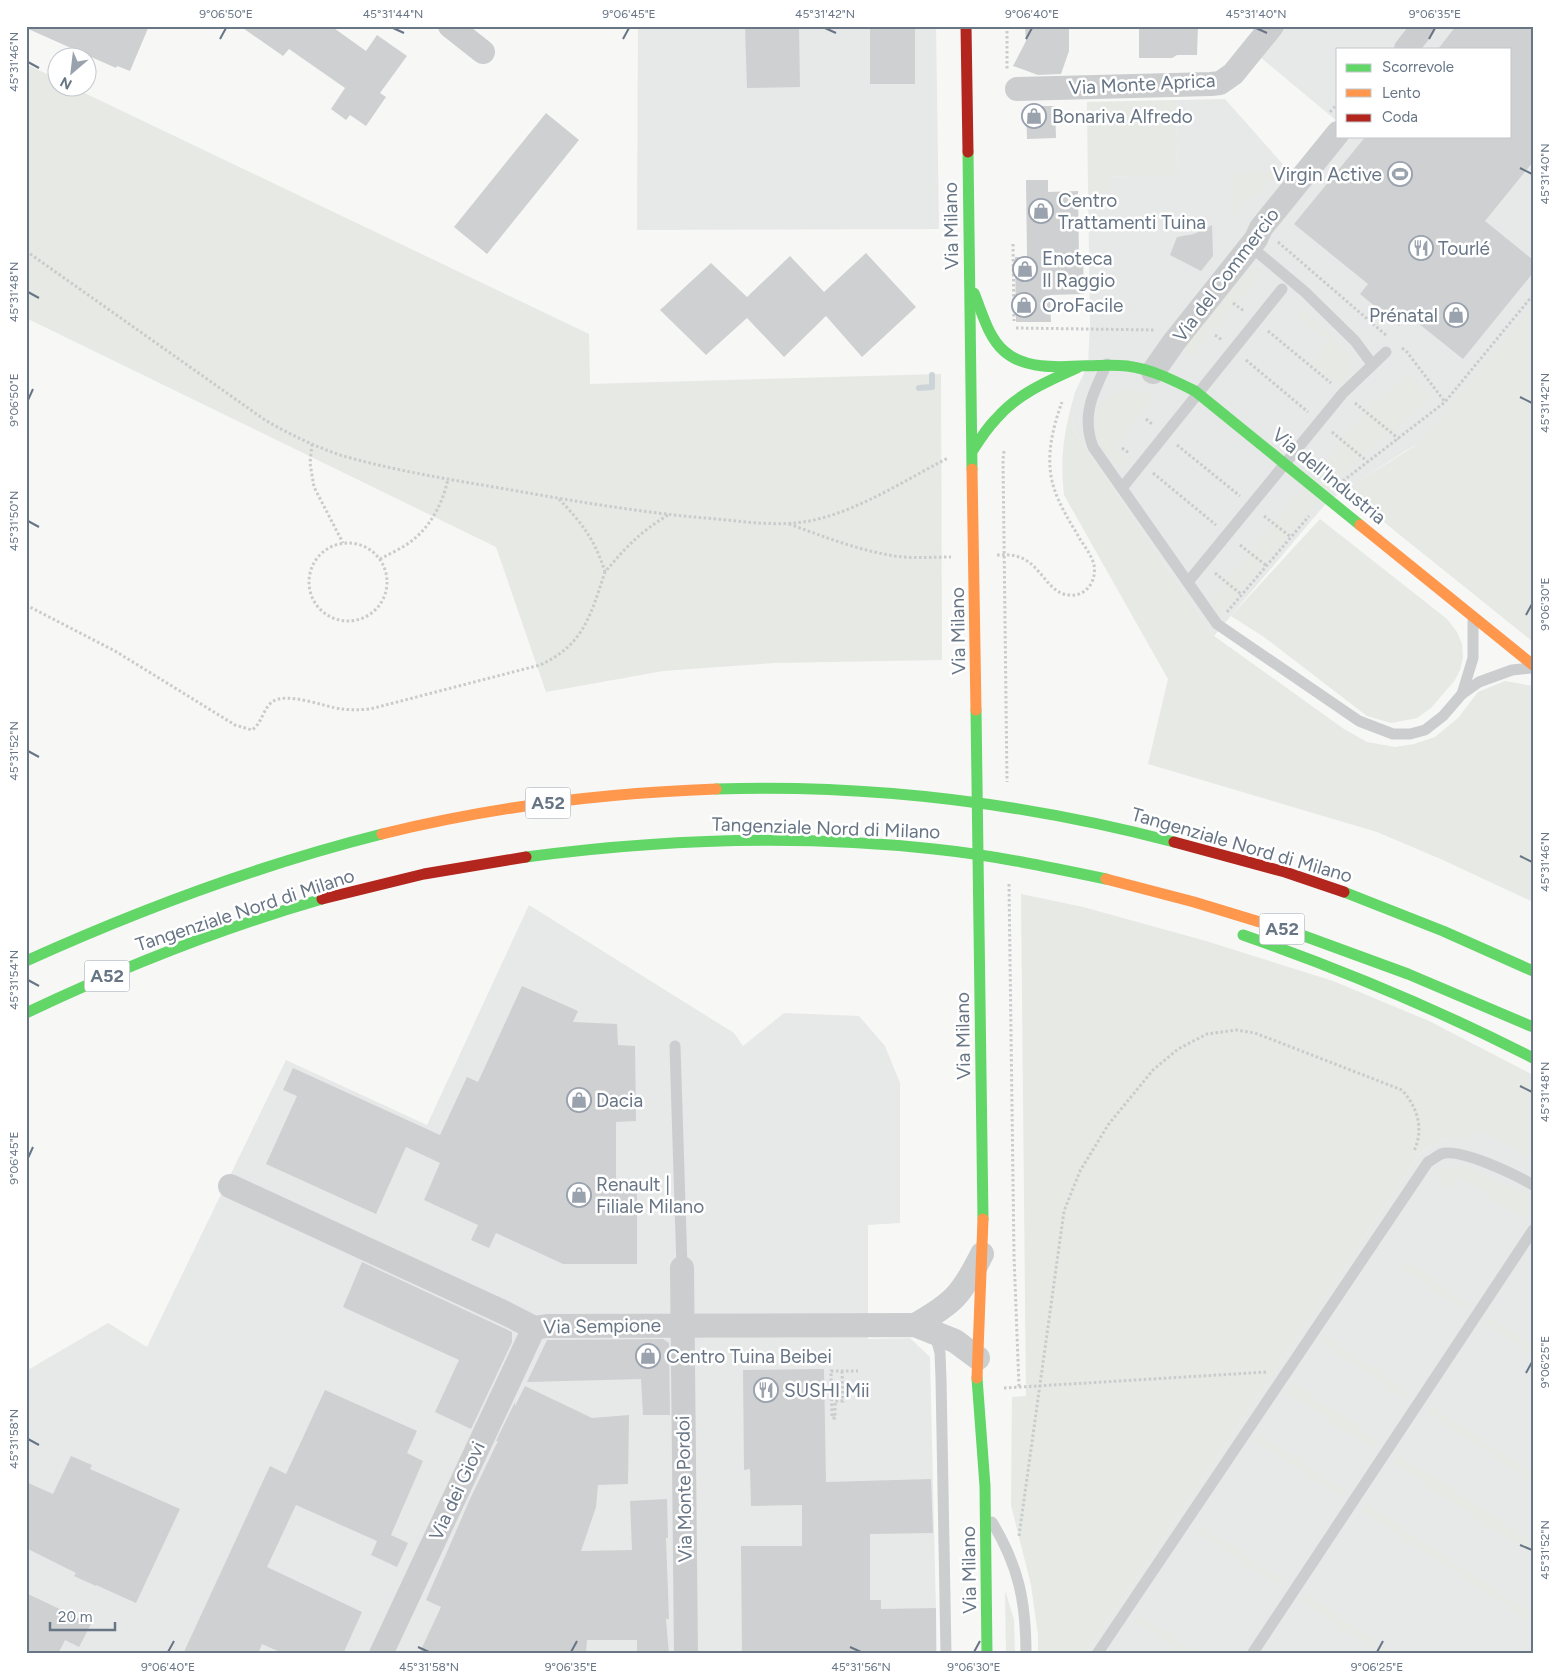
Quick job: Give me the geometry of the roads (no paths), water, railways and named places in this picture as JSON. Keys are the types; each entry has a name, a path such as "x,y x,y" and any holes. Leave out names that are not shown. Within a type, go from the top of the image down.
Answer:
{"main road":[{"name":"Via Milano","path":"966,26 982,1245 978,1398 985,1486 987,1654"},
{"name":"Via dell'Industria","path":"969,283 997,344 1009,356 1030,365 1121,365 1154,372 1195,391 1356,520 1533,666"},
{"name":"Via dell'Industria","path":"973,450 997,417 1013,402 1030,390 1080,366"},
{"name":"Tangenziale Nord di Milano","path":"26,961 86,933 166,901 250,872 320,850 464,816 543,804 694,790 772,788 853,790 943,798 1020,808 1115,827 1272,868 1353,895 1533,969"},
{"name":"Tangenziale Nord di Milano","path":"26,1013 119,971 190,943 339,894 479,863 555,852 703,840 773,840 852,842 944,850 1021,861 1115,882 1232,913 1297,933 1370,959 1533,1027"},
{"path":"1021,861 1105,891"},
{"path":"1235,933 1365,979 1424,1004 1533,1058"},
{"name":"Via Milano","path":"982,1245 990,1320"},
{"name":"Via Milano","path":"985,1486 991,1412"}],"street":[{"path":"450,26 483,52"},
{"name":"Via Monte Aprica","path":"1012,84 1220,83 1233,74 1272,26"},
{"path":"1407,48 1424,26"},
{"name":"Via del Commercio","path":"1154,372 1174,342 1256,237 1332,125"},
{"name":"Via Sempione","path":"230,1186 534,1328 547,1326 682,1325 925,1329 955,1341 978,1358"},
{"name":"Via Sempione","path":"925,1329 967,1284 982,1245"},
{"name":"Via Monte Pordoi","path":"682,1268 686,1654"},
{"name":"Via dei Giovi","path":"381,1654 534,1328"}],"lane":[{"path":"1256,237 1305,292 1354,341 1372,364"},
{"path":"1122,488 1282,289"},
{"path":"1188,582 1343,392 1386,352"},
{"path":"1107,364 1091,400 1087,425 1093,447 1217,624 1359,721 1393,734 1410,734 1425,730 1443,716 1462,694 1479,682 1512,670 1533,666"},
{"path":"1462,694 1473,658 1473,617"},
{"path":"675,1046 682,1268"},
{"path":"1097,1654 1428,1162 1442,1153 1460,1153 1511,1173 1533,1185"},
{"path":"1252,1654 1533,1230"},
{"path":"925,1329 940,1353 946,1654"},
{"path":"985,1512 1010,1554 1025,1607 1026,1654"}],"waterway":[{"path":"919,388 932,387 932,375"}],"place":[{"name":"Bonariva Alfredo","path":"1034,116"},
{"name":"Virgin Active","path":"1400,174"},
{"name":"Centro Trattamenti Tuina","path":"1041,211"},
{"name":"Tourlé","path":"1421,248"},
{"name":"Enoteca Il Raggio","path":"1025,269"},
{"name":"OroFacile","path":"1024,305"},
{"name":"Prénatal","path":"1456,315"},
{"name":"Dacia","path":"579,1100"},
{"name":"Renault | Filiale Milano","path":"579,1195"},
{"name":"Centro Tuina Beibei","path":"648,1356"},
{"name":"SUSHI Mii","path":"766,1390"}]}
